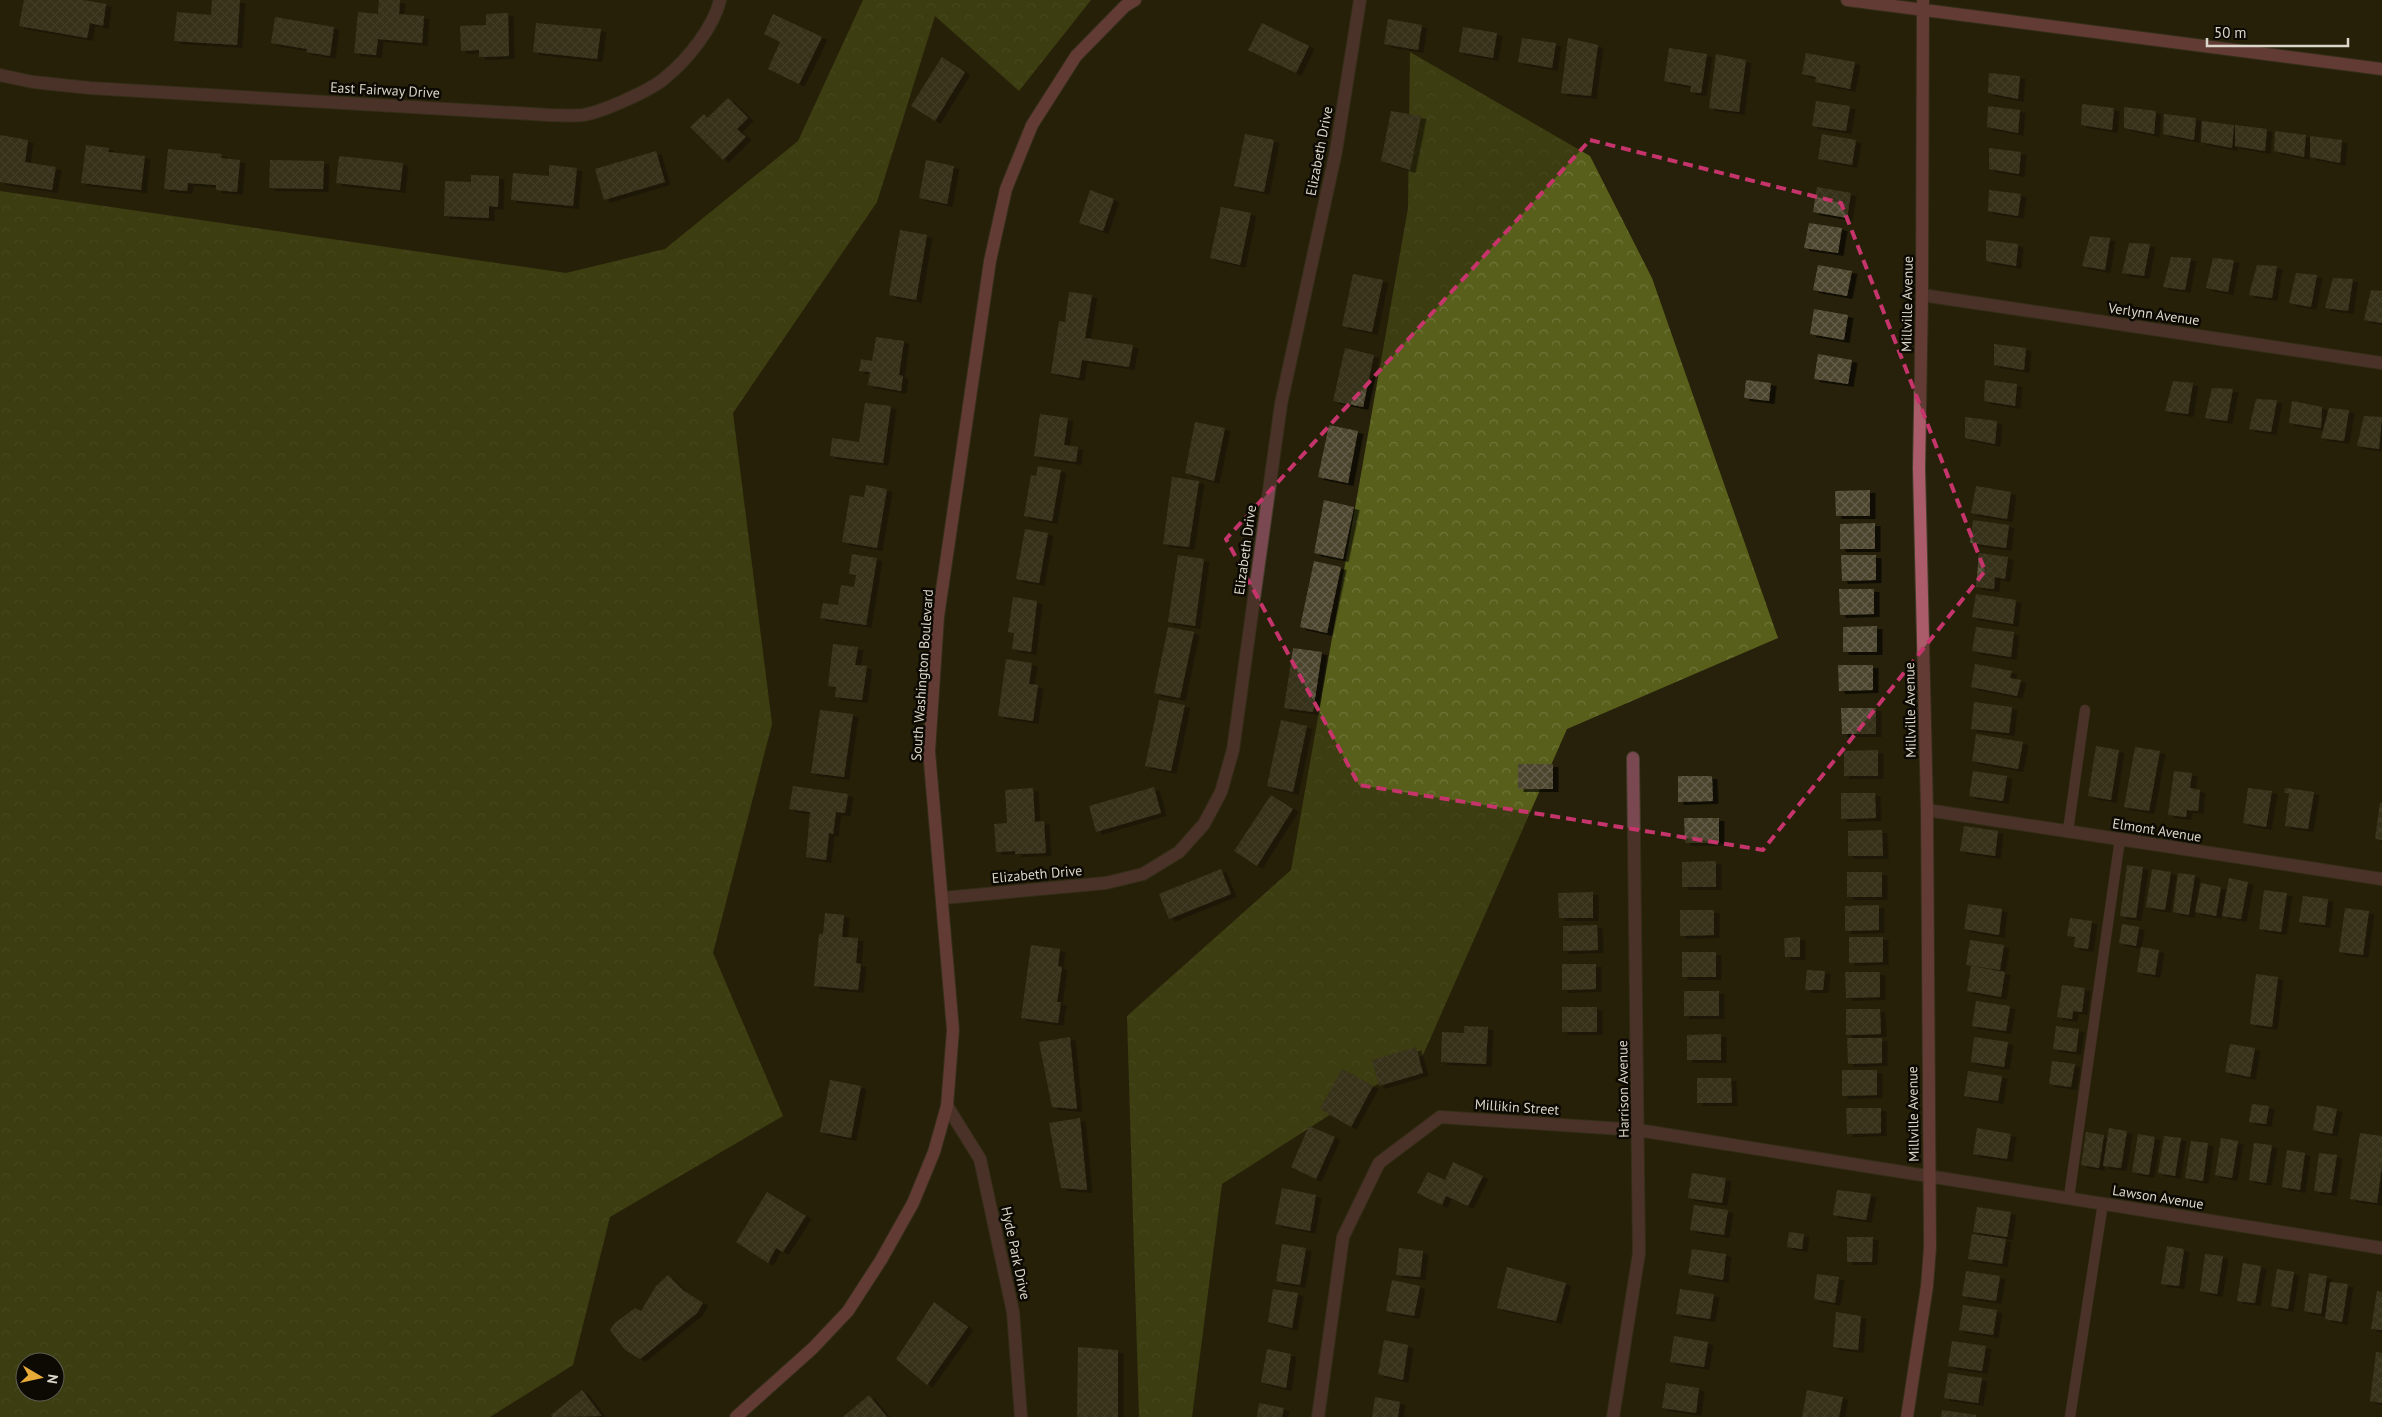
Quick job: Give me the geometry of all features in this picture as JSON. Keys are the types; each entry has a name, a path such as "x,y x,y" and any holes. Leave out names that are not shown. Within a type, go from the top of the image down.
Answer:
{"street":[{"name":"East Fairway Drive","path":"0,75 32,82 90,88 539,115 584,115 619,103 665,78 694,48 718,8 720,0"},
{"name":"South Washington Boulevard","path":"736,1417 813,1348 848,1310 881,1260 913,1203 934,1152 947,1106 953,1030 943,898 933,816 929,751 938,627 992,252 1006,189 1032,125 1076,56 1125,6 1135,0"},
{"name":"Elizabeth Drive","path":"943,898 1106,883 1143,874 1179,852 1204,824 1221,792 1233,750 1281,404 1336,151 1360,0"},
{"path":"1846,0 1922,5 2382,69"},
{"name":"Millville Avenue","path":"1907,1417 1927,1286 1930,1248 1927,810 1918,468 1922,295 1922,5"},
{"name":"Verlynn Avenue","path":"1922,295 2382,363"},
{"name":"Harrison Avenue","path":"1613,1417 1639,1253 1633,758"},
{"name":"Elmont Avenue","path":"1927,810 2382,879"},
{"name":"Hyde Park Drive","path":"947,1106 980,1159 1013,1312 1021,1417"},
{"name":"Millikin Street","path":"1318,1417 1343,1237 1378,1162 1440,1117 1638,1130 1929,1176"},
{"name":"Lawson Avenue","path":"1929,1176 2382,1248"}],"lane":[{"path":"2068,832 2085,710"},
{"path":"2069,1197 2120,839"},
{"path":"2070,1417 2103,1203"}],"highlighted area":[{"path":"1590,140 1841,203 1985,571 1763,850 1359,785 1226,539"}],"green space":[{"path":"863,0 1091,0 1019,91 935,16 877,202 733,413 772,724 713,953 783,1116 610,1217 573,1365 490,1417 0,1417 0,191 566,273 665,249 798,141"},
{"path":"1410,52 1590,156 1652,278 1778,638 1567,729 1423,1055 1222,1184 1192,1417 1139,1417 1127,1016 1291,870 1408,208"}],"building":[{"path":"24,0 83,0 106,4 103,26 90,23 87,38 19,26"},
{"path":"212,0 240,0 237,45 174,41 177,12 211,15"},
{"path":"379,0 400,0 399,14 424,16 422,43 378,39 376,55 354,53 358,12 378,14"},
{"path":"508,13 509,56 479,57 479,50 461,51 460,26 486,25 486,14"},
{"path":"773,14 822,37 799,84 768,69 780,42 764,34"},
{"path":"275,17 334,27 330,56 306,52 307,49 271,43"},
{"path":"1388,19 1422,25 1418,50 1384,44"},
{"path":"536,23 601,29 597,59 533,52"},
{"path":"1262,23 1309,46 1296,73 1248,50"},
{"path":"1463,27 1497,33 1493,58 1459,52"},
{"path":"1522,38 1556,43 1552,68 1518,62"},
{"path":"1568,38 1598,45 1591,96 1561,93"},
{"path":"1669,48 1707,54 1701,93 1690,92 1691,86 1664,81"},
{"path":"1806,53 1855,62 1850,89 1815,82 1816,77 1802,74"},
{"path":"1716,54 1746,60 1739,112 1709,108"},
{"path":"942,57 965,72 935,121 911,106"},
{"path":"1989,73 2020,76 2018,99 1988,93"},
{"path":"728,98 748,118 737,129 746,137 723,160 690,127 704,114 707,118"},
{"path":"1816,101 1850,106 1846,131 1812,126"},
{"path":"2082,104 2114,108 2112,130 2081,125"},
{"path":"1988,106 2020,110 2018,133 1987,127"},
{"path":"2124,107 2156,111 2154,134 2124,128"},
{"path":"1391,111 1421,116 1410,170 1381,161"},
{"path":"2164,114 2196,118 2194,140 2163,134"},
{"path":"2202,121 2234,125 2232,148 2201,142"},
{"path":"2235,125 2267,129 2265,151 2235,146"},
{"path":"2275,131 2306,135 2304,157 2274,151"},
{"path":"1245,134 1274,140 1264,192 1234,186"},
{"path":"1822,134 1856,140 1852,165 1818,159"},
{"path":"0,135 28,140 25,162 56,167 52,190 0,182"},
{"path":"2310,136 2342,140 2340,163 2310,157"},
{"path":"86,145 109,148 108,152 145,156 141,190 81,183"},
{"path":"1989,148 2021,152 2019,174 1989,169"},
{"path":"168,149 222,154 221,158 240,160 237,192 216,190 216,185 188,183 187,191 164,189"},
{"path":"656,151 665,182 604,200 595,169"},
{"path":"339,156 403,163 400,190 336,183"},
{"path":"270,160 324,161 323,189 269,188"},
{"path":"926,160 954,166 947,204 919,198"},
{"path":"549,165 577,168 573,206 511,200 513,173 549,176"},
{"path":"471,175 499,176 498,207 489,206 489,218 444,216 445,181 471,182"},
{"path":"1817,187 1851,193 1847,218 1813,212"},
{"path":"1090,190 1114,199 1103,231 1079,223"},
{"path":"1989,190 2021,194 2018,216 1988,211"},
{"path":"1221,207 1251,213 1240,265 1210,258"},
{"path":"1809,223 1842,228 1838,253 1804,248"},
{"path":"900,230 927,235 916,300 889,295"},
{"path":"2090,236 2110,238 2105,270 2082,266"},
{"path":"1986,240 2018,244 2016,266 1986,261"},
{"path":"2129,243 2150,244 2144,276 2122,273"},
{"path":"2171,257 2191,258 2185,290 2163,287"},
{"path":"2213,258 2234,260 2228,292 2206,288"},
{"path":"1818,265 1852,271 1847,296 1813,290"},
{"path":"2257,265 2277,266 2272,298 2249,295"},
{"path":"2296,273 2317,275 2311,307 2289,303"},
{"path":"1353,274 1383,280 1372,332 1342,326"},
{"path":"2333,278 2353,279 2348,311 2325,308"},
{"path":"2371,290 2382,291 2382,323 2364,320"},
{"path":"1069,292 1092,295 1085,338 1133,345 1129,367 1082,360 1079,378 1051,373 1059,321 1065,322"},
{"path":"1814,309 1848,315 1844,340 1810,334"},
{"path":"876,337 904,341 899,375 903,376 901,391 868,385 870,372 859,371 861,359 872,361"},
{"path":"1994,344 2026,348 2024,370 1994,365"},
{"path":"1345,348 1374,355 1363,407 1333,401"},
{"path":"1818,354 1852,360 1848,384 1814,379"},
{"path":"1746,380 1771,383 1769,401 1744,398"},
{"path":"1985,380 2017,384 2015,406 1984,401"},
{"path":"2173,381 2193,383 2188,414 2165,411"},
{"path":"2212,388 2233,389 2227,421 2205,418"},
{"path":"2256,399 2277,400 2271,432 2249,429"},
{"path":"2292,401 2322,407 2321,428 2289,423"},
{"path":"865,403 891,406 883,463 830,456 832,438 859,442"},
{"path":"2329,408 2349,410 2344,441 2321,438"},
{"path":"1040,414 1068,418 1064,445 1078,447 1076,462 1034,456"},
{"path":"2364,416 2382,417 2379,449 2357,446"},
{"path":"1965,417 1997,421 1995,444 1965,438"},
{"path":"1195,422 1225,428 1214,481 1185,473"},
{"path":"1329,425 1358,431 1348,483 1318,477"},
{"path":"1038,466 1061,470 1052,521 1024,516 1031,475 1036,476"},
{"path":"1172,477 1199,481 1189,547 1163,544"},
{"path":"866,485 887,489 877,548 842,542 850,495 864,497"},
{"path":"1976,486 2011,492 2007,519 1971,513"},
{"path":"1870,490 1870,516 1836,516 1835,491"},
{"path":"1324,500 1354,507 1343,559 1314,553"},
{"path":"1973,520 2009,525 2006,548 1970,543"},
{"path":"1875,523 1875,549 1840,549 1840,524"},
{"path":"1025,529 1048,533 1039,583 1016,579"},
{"path":"1979,553 2008,557 2005,579 1995,577 1994,589 1976,587"},
{"path":"852,554 877,558 866,625 820,618 823,603 838,605 841,585 854,587 856,575 849,574"},
{"path":"1178,555 1204,559 1195,626 1168,622"},
{"path":"1841,555 1876,555 1876,580 1842,581"},
{"path":"1314,561 1341,567 1327,633 1300,627"},
{"path":"1839,589 1874,589 1874,614 1840,615"},
{"path":"1976,594 2016,600 2013,624 1972,617"},
{"path":"1013,597 1037,601 1031,652 1012,649 1014,633 1008,632"},
{"path":"1877,626 1877,652 1843,652 1843,627"},
{"path":"1168,627 1194,632 1180,698 1154,693"},
{"path":"1976,627 2014,632 2011,657 1972,651"},
{"path":"833,644 858,647 855,665 867,666 862,700 835,697 836,687 828,686"},
{"path":"1293,648 1322,652 1313,712 1284,708"},
{"path":"1006,659 1032,663 1029,684 1038,685 1033,721 998,716"},
{"path":"1975,664 2012,671 2010,678 2021,680 2017,696 1971,687"},
{"path":"1838,665 1873,665 1873,690 1839,691"},
{"path":"1159,700 1185,705 1171,771 1145,766"},
{"path":"1974,702 2012,707 2009,733 1971,729"},
{"path":"1841,708 1876,708 1876,734 1842,734"},
{"path":"820,710 853,714 844,777 811,773"},
{"path":"1281,720 1307,726 1293,792 1267,786"},
{"path":"1976,734 2023,742 2018,769 1972,761"},
{"path":"2096,746 2119,750 2111,800 2088,796"},
{"path":"2135,747 2160,751 2149,811 2124,807"},
{"path":"1878,750 1878,776 1844,776 1844,751"},
{"path":"1518,764 1553,764 1553,789 1518,789"},
{"path":"1973,771 2007,776 2003,801 1969,796"},
{"path":"2174,771 2192,773 2190,788 2200,790 2198,811 2187,810 2186,817 2168,815"},
{"path":"1678,776 1712,776 1713,801 1678,802"},
{"path":"793,786 848,794 845,813 836,812 833,834 829,833 826,860 806,857 810,812 789,809"},
{"path":"1154,787 1161,813 1096,832 1089,806"},
{"path":"1033,788 1035,822 1044,821 1046,853 1015,854 1015,851 996,852 994,824 1007,823 1005,790"},
{"path":"2248,788 2272,791 2266,827 2243,823"},
{"path":"2285,788 2314,792 2308,829 2285,826 2289,793 2284,793"},
{"path":"1841,793 1875,793 1876,818 1841,819"},
{"path":"1271,795 1293,809 1257,866 1234,851"},
{"path":"2380,803 2382,803 2382,840 2375,839"},
{"path":"1684,818 1719,818 1719,843 1685,843"},
{"path":"1964,826 1998,831 1995,856 1960,851"},
{"path":"1882,830 1883,856 1848,856 1848,831"},
{"path":"1716,861 1716,887 1682,887 1682,862"},
{"path":"2127,865 2143,867 2136,918 2120,916"},
{"path":"1221,869 1231,894 1169,919 1159,894"},
{"path":"2152,869 2171,872 2165,910 2146,907"},
{"path":"1847,872 1882,872 1882,897 1847,897"},
{"path":"2178,873 2195,875 2189,915 2173,912"},
{"path":"2229,878 2248,882 2241,919 2222,916"},
{"path":"2201,883 2221,887 2216,916 2195,912"},
{"path":"2264,890 2287,893 2281,932 2259,929"},
{"path":"1593,892 1593,918 1559,918 1558,893"},
{"path":"2303,896 2328,899 2325,925 2299,922"},
{"path":"1968,904 2002,909 1999,935 1964,929"},
{"path":"1879,905 1879,930 1845,931 1845,906"},
{"path":"2345,908 2369,911 2363,955 2339,952"},
{"path":"1680,910 1714,910 1714,935 1680,936"},
{"path":"825,913 844,915 842,937 858,938 856,963 861,964 858,990 814,986 819,934 823,934"},
{"path":"2070,918 2092,921 2088,949 2074,947 2075,937 2067,936"},
{"path":"2122,924 2139,927 2136,946 2119,943"},
{"path":"1597,925 1598,950 1563,951 1563,926"},
{"path":"1800,937 1800,957 1785,957 1784,938"},
{"path":"1849,937 1883,937 1883,962 1849,963"},
{"path":"1970,940 2004,945 2000,970 1966,965"},
{"path":"1031,945 1060,949 1058,966 1062,967 1057,1002 1061,1002 1058,1023 1021,1018"},
{"path":"2141,947 2159,950 2155,975 2137,972"},
{"path":"1682,952 1716,952 1716,977 1682,977"},
{"path":"1562,964 1596,964 1596,989 1562,990"},
{"path":"1971,966 2005,972 2001,997 1967,991"},
{"path":"1807,970 1825,971 1823,990 1805,990"},
{"path":"1845,972 1880,972 1880,997 1846,998"},
{"path":"2256,974 2278,977 2272,1027 2250,1024"},
{"path":"2062,985 2085,988 2082,1012 2073,1011 2072,1019 2057,1017"},
{"path":"1684,991 1719,991 1719,1016 1684,1016"},
{"path":"1976,1001 2010,1006 2006,1031 1972,1026"},
{"path":"1562,1007 1597,1007 1597,1032 1562,1032"},
{"path":"1846,1009 1880,1009 1881,1034 1846,1035"},
{"path":"1464,1026 1488,1027 1486,1064 1441,1062 1442,1032 1464,1033"},
{"path":"2056,1026 2079,1029 2076,1052 2053,1049"},
{"path":"1721,1034 1721,1060 1687,1060 1687,1035"},
{"path":"1070,1037 1077,1109 1052,1107 1039,1042"},
{"path":"1974,1037 2008,1042 2004,1067 1971,1062"},
{"path":"1847,1038 1882,1038 1882,1063 1848,1064"},
{"path":"2230,1044 2255,1048 2250,1077 2225,1072"},
{"path":"1416,1047 1423,1073 1379,1086 1372,1060"},
{"path":"2052,1061 2075,1064 2071,1087 2049,1084"},
{"path":"1342,1069 1373,1086 1351,1127 1320,1109"},
{"path":"1842,1070 1877,1070 1877,1095 1842,1096"},
{"path":"1968,1071 2002,1076 1998,1101 1964,1096"},
{"path":"1697,1078 1731,1078 1732,1103 1697,1103"},
{"path":"830,1080 861,1086 851,1138 820,1132"},
{"path":"2252,1104 2269,1106 2266,1124 2249,1122"},
{"path":"2317,1105 2337,1109 2332,1134 2313,1130"},
{"path":"1846,1108 1881,1108 1881,1133 1847,1134"},
{"path":"1080,1118 1087,1190 1061,1188 1049,1123"},
{"path":"1309,1126 1335,1137 1316,1179 1291,1167"},
{"path":"1977,1128 2011,1134 2007,1159 1973,1154"},
{"path":"2109,1128 2127,1131 2121,1168 2103,1166"},
{"path":"2086,1132 2104,1135 2099,1168 2081,1165"},
{"path":"2360,1133 2382,1136 2382,1166 2377,1203 2350,1199"},
{"path":"2138,1134 2155,1137 2149,1175 2132,1172"},
{"path":"2164,1136 2181,1138 2175,1176 2158,1173"},
{"path":"2221,1138 2238,1141 2232,1178 2215,1175"},
{"path":"2191,1141 2208,1143 2203,1181 2185,1178"},
{"path":"2254,1143 2272,1145 2266,1183 2249,1180"},
{"path":"2287,1150 2305,1153 2300,1190 2282,1187"},
{"path":"2319,1153 2337,1155 2331,1193 2314,1191"},
{"path":"1453,1162 1483,1176 1468,1206 1446,1196 1442,1205 1417,1193 1428,1172 1445,1180"},
{"path":"1692,1173 1726,1178 1722,1203 1688,1198"},
{"path":"1282,1188 1316,1195 1310,1231 1275,1224"},
{"path":"1837,1190 1871,1194 1866,1220 1833,1215"},
{"path":"767,1192 806,1216 783,1252 776,1248 768,1263 736,1242"},
{"path":"1694,1205 1728,1210 1724,1235 1690,1230"},
{"path":"1977,1207 2011,1212 2007,1237 1973,1232"},
{"path":"1789,1232 1804,1234 1802,1249 1787,1247"},
{"path":"1972,1234 2006,1239 2002,1264 1968,1259"},
{"path":"1847,1237 1873,1237 1872,1262 1847,1262"},
{"path":"1282,1244 1306,1248 1300,1285 1276,1281"},
{"path":"2167,1246 2184,1249 2179,1286 2161,1284"},
{"path":"1399,1248 1423,1251 1420,1277 1396,1275"},
{"path":"1692,1249 1726,1254 1723,1280 1688,1274"},
{"path":"2205,1254 2223,1256 2217,1294 2200,1291"},
{"path":"2243,1263 2261,1266 2255,1303 2237,1301"},
{"path":"1507,1267 1566,1283 1556,1321 1497,1308"},
{"path":"2277,1269 2294,1272 2288,1309 2271,1306"},
{"path":"1966,1271 2000,1276 1996,1301 1962,1296"},
{"path":"2309,1273 2327,1276 2321,1314 2304,1311"},
{"path":"1817,1274 1839,1277 1835,1303 1814,1299"},
{"path":"668,1275 683,1290 703,1303 697,1313 640,1359 625,1350 610,1330 615,1323 635,1308 641,1311 656,1286"},
{"path":"1392,1280 1420,1286 1414,1316 1386,1311"},
{"path":"2330,1282 2348,1284 2342,1322 2325,1319"},
{"path":"1273,1289 1298,1293 1292,1328 1268,1322"},
{"path":"1680,1289 1714,1294 1710,1319 1676,1314"},
{"path":"2377,1291 2382,1292 2382,1330 2371,1329"},
{"path":"934,1302 968,1327 927,1385 896,1359"},
{"path":"1963,1305 1997,1310 1993,1335 1959,1330"},
{"path":"1836,1312 1861,1316 1858,1350 1833,1347"},
{"path":"1674,1336 1708,1342 1704,1367 1670,1362"},
{"path":"1384,1340 1408,1345 1403,1380 1378,1374"},
{"path":"1952,1341 1986,1346 1982,1371 1948,1366"},
{"path":"1078,1347 1118,1350 1118,1417 1077,1417"},
{"path":"1267,1349 1291,1354 1286,1388 1261,1382"},
{"path":"2376,1352 2382,1353 2382,1403 2370,1401"},
{"path":"1948,1373 1982,1378 1978,1403 1944,1398"},
{"path":"1666,1383 1699,1388 1696,1413 1662,1408"},
{"path":"582,1390 602,1416 552,1417 551,1415"},
{"path":"1807,1390 1843,1397 1839,1417 1802,1417"},
{"path":"869,1395 887,1417 843,1417"},
{"path":"1375,1397 1400,1402 1398,1417 1372,1417"},
{"path":"1259,1403 1284,1408 1282,1417 1257,1417"},
{"path":"1942,1410 1976,1415 1976,1417 1941,1417"}]}
